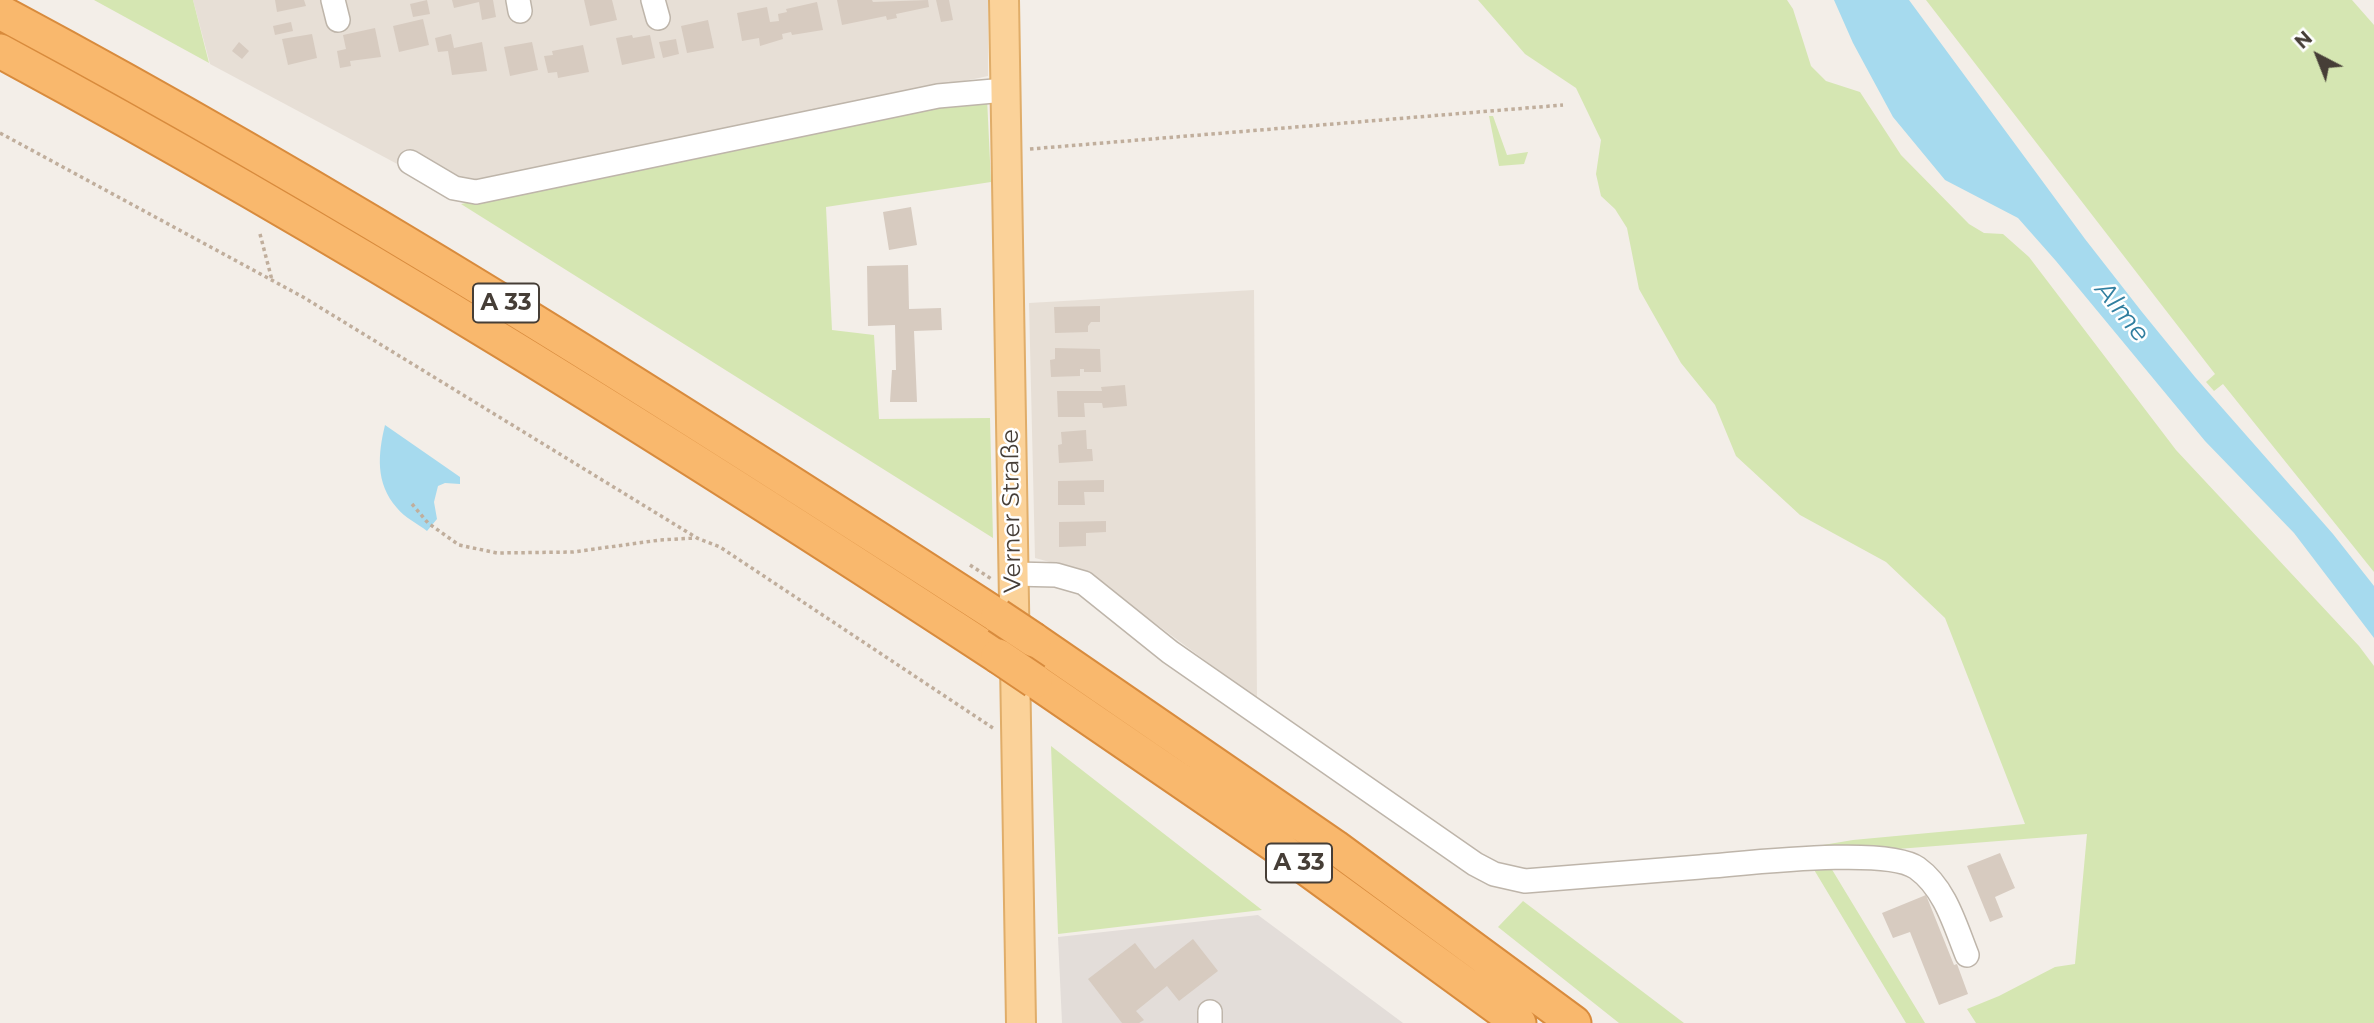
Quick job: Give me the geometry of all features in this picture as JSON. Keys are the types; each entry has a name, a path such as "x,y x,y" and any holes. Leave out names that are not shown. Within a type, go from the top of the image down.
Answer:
{"highway":[{"name":"A 33","path":"0,12 288,174 545,326 784,477 1034,640 1335,847 1574,1023"},
{"name":"A 33","path":"0,51 281,209 512,346 765,503 998,656 1276,846 1519,1023"}],"main road":[{"name":"Verner Straße","path":"1004,0 1008,316 1004,578 1016,732 1021,1023"}],"lane":[{"path":"410,162 454,188 476,192 938,96 1005,90"},
{"path":"1004,578 1056,575 1084,583 1170,652 1475,864 1494,874 1525,881 1830,858 1908,864 1927,878 1949,909 1967,955"}],"path":[{"path":"1007,151 1563,105"},
{"path":"0,133 327,311 697,538 720,547 993,728 1016,732"},
{"path":"260,233 272,280"},
{"path":"412,504 428,523 458,545 497,553 573,552 660,540 697,538"},
{"path":"970,565 1004,578"}],"shaded area":[{"path":"193,0 988,0 988,76 475,186 416,174 210,64"},
{"path":"1254,290 1257,699 1086,572 1035,558 1029,303"},
{"path":"1258,915 1403,1023 1062,1023 1058,937"}],"green space":[{"path":"94,0 193,0 209,63"},
{"path":"1478,0 1787,0 1793,9 1811,66 1826,81 1860,92 1901,155 1969,224 1984,233 2003,234 2029,257 2176,450 2359,646 2374,666 2374,1023 1976,1023 1967,1009 2055,967 2075,964 2087,834 1822,855 1811,847 1853,840 2025,824 1945,618 1886,562 1800,515 1736,456 1715,405 1681,363 1639,289 1627,228 1615,209 1601,196 1596,174 1601,140 1576,88 1525,54"},
{"path":"1926,0 2352,0 2374,25 2374,572 2223,384 2214,391 2206,382 2215,374"},
{"path":"956,97 987,98 991,182 826,207 832,330 874,335 879,419 990,418 993,538 461,204"},
{"path":"1489,116 1493,116 1507,155 1528,152 1524,164 1499,166"},
{"path":"1051,746 1262,910 1058,934"},
{"path":"1828,863 1925,1023 1906,1023 1813,868"},
{"path":"1523,901 1684,1023 1619,1023 1498,927"}],"water":[{"name":"Alme","path":"1834,0 1909,0 2142,312 2195,377 2333,534 2374,586 2374,638 2294,533 2205,441 2018,218 1945,180 1893,117 1853,43"},
{"path":"385,425 460,477 460,484 445,483 438,486 434,502 437,519 427,531 400,511 385,489 380,457"}],"building":[{"path":"275,0 304,0 306,6 277,12"},
{"path":"427,0 430,14 413,17 410,4"},
{"path":"452,0 493,0 496,17 482,20 479,2 454,8"},
{"path":"584,0 612,0 617,20 590,26"},
{"path":"837,0 928,0 929,7 896,14 897,18 887,20 886,16 842,25"},
{"path":"936,0 949,0 953,20 941,22"},
{"path":"817,2 823,30 782,34 783,39 760,46 759,38 742,41 737,13 767,7 770,22 779,21 778,14 787,12 786,9"},
{"path":"423,19 429,45 399,52 393,26"},
{"path":"708,20 714,48 687,53 681,26"},
{"path":"291,22 293,31 275,35 273,26"},
{"path":"375,28 381,57 350,61 351,66 340,68 337,51 346,49 343,35"},
{"path":"312,34 317,58 288,65 282,39"},
{"path":"451,34 454,48 482,42 487,71 452,75 448,51 438,52 435,38"},
{"path":"632,35 633,38 650,35 655,58 622,65 616,38"},
{"path":"676,39 679,54 663,58 659,42"},
{"path":"239,42 249,51 242,59 232,51"},
{"path":"532,42 538,70 510,76 504,47"},
{"path":"583,45 589,72 558,78 557,72 548,73 544,56 553,55 552,51"},
{"path":"911,207 917,245 889,250 883,212"},
{"path":"908,265 909,309 941,308 942,330 914,331 917,402 890,402 892,370 896,370 895,325 868,326 867,266"},
{"path":"1100,306 1100,322 1091,322 1088,332 1055,333 1054,307"},
{"path":"1055,348 1100,349 1101,372 1084,372 1084,369 1080,369 1080,376 1051,377 1050,360 1055,359"},
{"path":"1125,385 1127,406 1103,408 1102,403 1084,403 1085,417 1058,417 1057,391 1102,391 1101,387"},
{"path":"1086,430 1087,449 1092,449 1093,461 1059,463 1058,445 1062,444 1061,432"},
{"path":"1104,480 1104,492 1084,492 1085,505 1058,505 1058,481"},
{"path":"1106,521 1106,532 1086,533 1086,546 1059,547 1059,522"},
{"path":"2000,853 2015,888 1995,897 2003,917 1990,922 1967,866"},
{"path":"1926,895 1968,994 1939,1005 1910,932 1893,938 1882,913"},
{"path":"1193,939 1218,971 1179,1001 1167,986 1136,1011 1144,1020 1139,1023 1122,1023 1088,979 1135,943 1155,969"}]}
